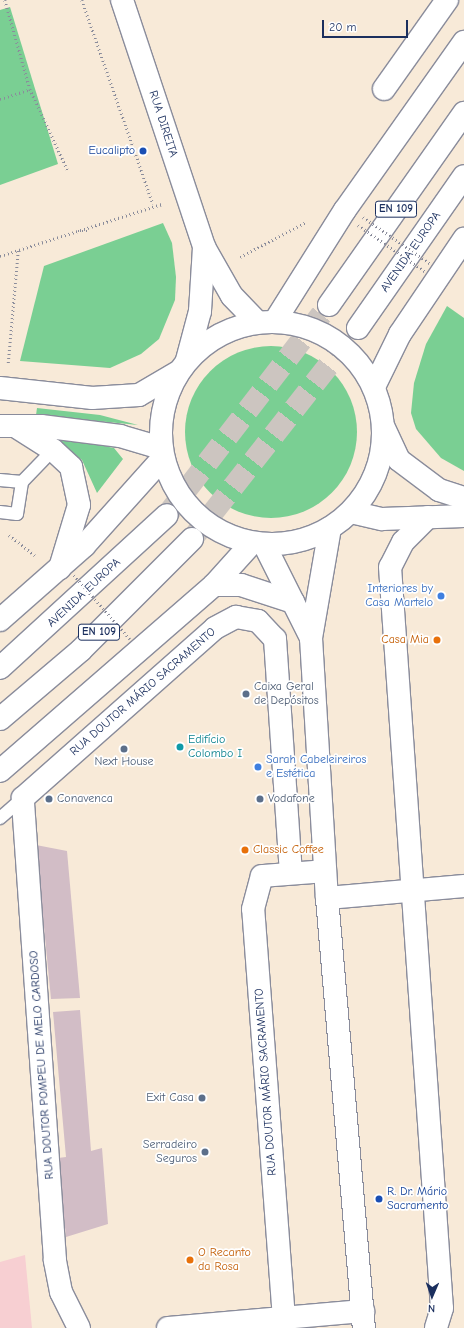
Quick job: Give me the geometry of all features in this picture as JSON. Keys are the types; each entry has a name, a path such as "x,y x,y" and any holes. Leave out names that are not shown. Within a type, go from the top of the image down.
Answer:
{"street":[{"name":"RUA DIREITA","path":"122,0 204,247"},
{"path":"384,89 447,0"},
{"path":"266,322 464,42"},
{"name":"EN 109","path":"329,305 464,113"},
{"name":"AVENIDA EUROPA","path":"358,328 464,176"},
{"path":"374,387 400,334 464,239"},
{"path":"204,247 232,296 266,322"},
{"path":"204,247 200,311 183,366 166,396 160,422 162,453 175,488 195,514 222,532 258,544 299,541 330,528 351,512 370,488 381,458 384,428"},
{"path":"4,378 92,398 139,395 183,366 207,341 231,329 266,322 306,326 334,340 358,361 374,387 384,428 399,460 439,490 464,498"},
{"path":"9,427 41,426 105,433 162,453"},
{"path":"9,427 53,450 71,467 79,505 67,572"},
{"path":"0,620 67,572 162,453"},
{"path":"351,512 382,519 464,516"},
{"name":"AVENIDA EUROPA","path":"0,668 167,515"},
{"path":"428,517 403,542 390,567 414,891 442,1308 436,1328"},
{"path":"168,1328 284,1319 363,1320 327,898 311,638 330,528"},
{"name":"EN 109","path":"0,719 81,650 192,539"},
{"path":"0,771 214,585 258,544"},
{"path":"258,544 311,638"},
{"path":"214,585 241,585 292,602"},
{"name":"RUA DOUTOR MÁRIO SACRAMENTO","path":"23,798 215,628 236,617 258,621 274,639 291,872"},
{"name":"RUA DOUTOR POMPEU DE MELO CARDOSO","path":"23,798 55,1260 61,1292 79,1328"},
{"name":"RUA DOUTOR MÁRIO SACRAMENTO","path":"284,1319 253,909 262,876 291,872 325,871"},
{"path":"327,898 464,886"}],"lane":[{"path":"0,512 17,514 22,482 53,450"},
{"path":"0,480 22,482"},
{"path":"0,818 23,798"}],"path":[{"path":"0,2 4,0 30,90 68,171"},
{"path":"82,0 153,204"},
{"path":"0,99 30,90"},
{"path":"0,256 153,204 168,203"},
{"path":"363,217 431,264"},
{"path":"236,250 238,257 313,218"},
{"path":"358,225 426,272"},
{"path":"75,231 90,231"},
{"path":"4,378 18,250"},
{"path":"8,534 67,572 130,639"}],"shaded area":[{"path":"36,845 67,851 80,998 51,999"},
{"path":"80,1010 91,1151 102,1148 108,1224 66,1237 58,1158 66,1157 53,1012"},
{"path":"25,1255 32,1328 0,1328 0,1262"}],"green space":[{"path":"10,7 58,164 0,185 0,10"},
{"path":"163,223 172,243 176,277 175,300 159,339 141,354 110,368 20,361 44,266"},
{"path":"447,306 464,318 464,471 441,458 416,429 411,413 414,383 426,344"},
{"path":"263,346 279,346 296,349 312,356 326,365 338,377 347,391 354,407 357,432 356,449 351,465 338,487 326,499 312,508 296,515 279,518 263,518 246,515 230,508 216,499 204,487 195,473 188,457 185,440 185,424 188,407 195,391 204,377 216,365 230,356 246,349"},
{"path":"37,408 100,415 138,425 36,415"},
{"path":"47,434 114,448 123,459 97,493 82,460"}],"tunnel":[{"path":"167,515 329,305"},
{"path":"192,539 358,328"}],"place":[{"name":"Eucalipto","path":"143,151"},
{"name":"Interiores by Casa Martelo","path":"441,596"},
{"name":"Casa Mia","path":"437,640"},
{"name":"Caixa Geral de Depósitos","path":"246,694"},
{"name":"Edifício Colombo I","path":"180,747"},
{"name":"Next House","path":"124,749"},
{"name":"Sarah Cabeleireiros e Estética","path":"258,767"},
{"name":"Conavenca","path":"49,799"},
{"name":"Vodafone","path":"260,799"},
{"name":"Classic Coffee","path":"245,850"},
{"name":"Exit Casa","path":"202,1098"},
{"name":"Serradeiro Seguros","path":"205,1152"},
{"name":"R. Dr. Mário Sacramento","path":"379,1199"},
{"name":"O Recanto da Rosa","path":"190,1260"}]}
